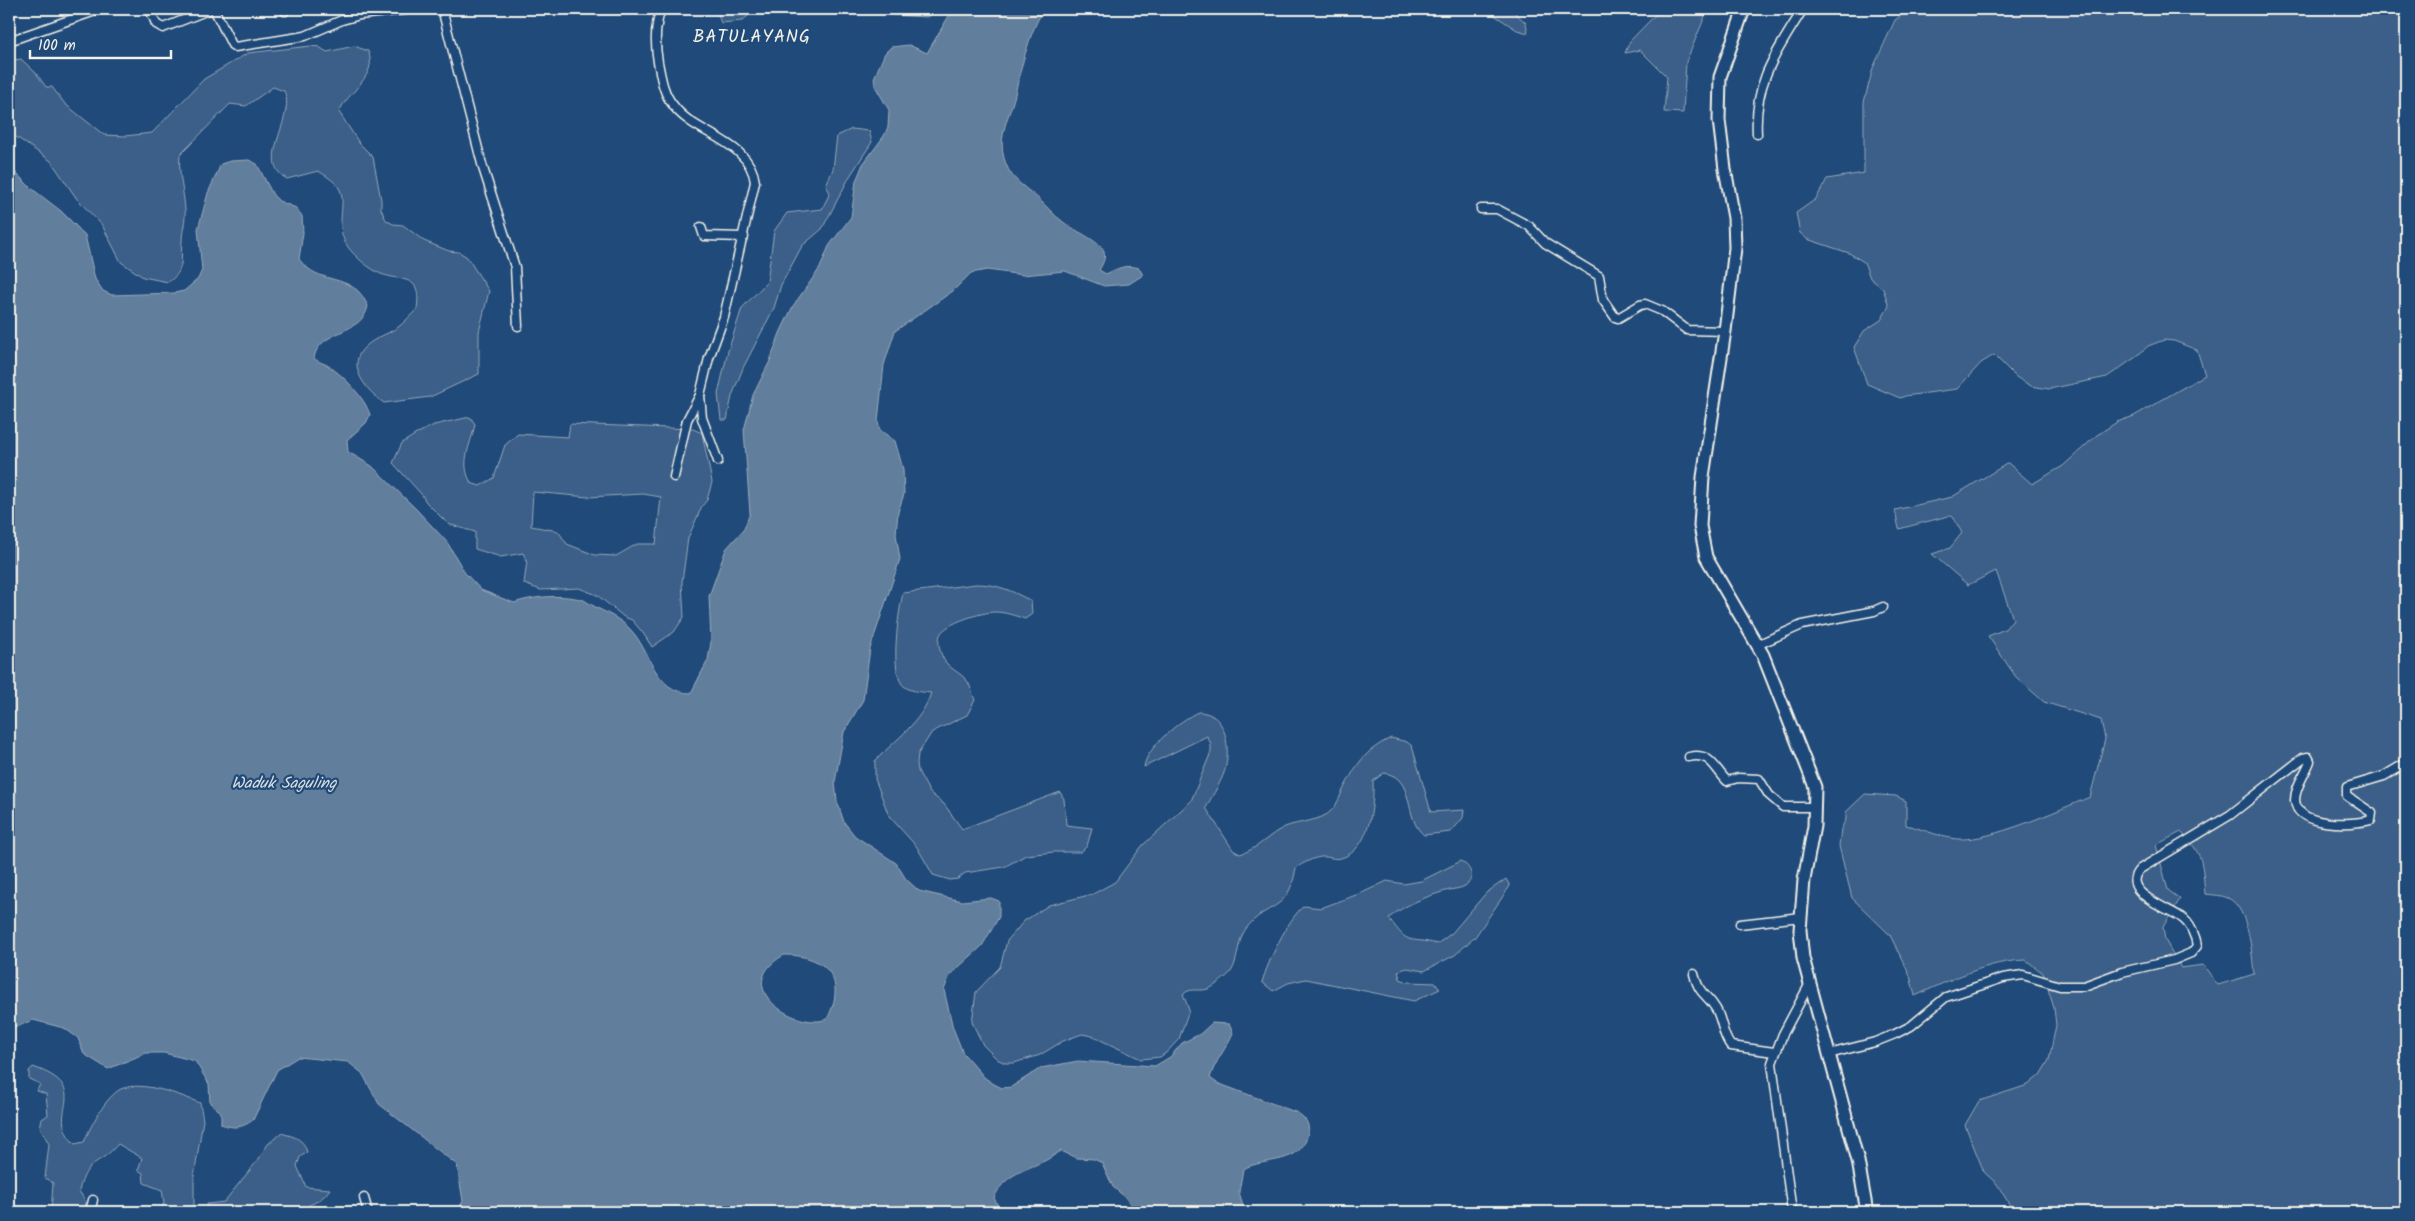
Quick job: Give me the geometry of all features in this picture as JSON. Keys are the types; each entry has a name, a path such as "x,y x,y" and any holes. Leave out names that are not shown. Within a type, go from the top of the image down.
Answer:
{"main road":[{"path":"1744,9 1720,77 1718,100 1725,169 1734,218 1735,248 1725,331 1705,456 1699,510 1700,526 1706,557 1757,644 1771,672 1812,778 1816,796 1804,880 1801,917 1803,958 1863,1180 1867,1212"}],"street":[{"path":"9,41 101,9"},
{"path":"150,9 156,24 163,28 212,9 232,45 235,47 305,36 342,20 360,15 414,9"},
{"path":"442,9 482,168 515,267 518,326"},
{"path":"661,9 656,49 665,93 674,107 726,143 751,166 755,182 744,237 724,317 709,358 700,395 687,420 674,477"},
{"path":"1757,134 1758,107 1766,72 1803,9"},
{"path":"1480,209 1497,209 1529,226 1545,242 1599,276 1603,300 1615,318 1645,304 1662,311 1687,330 1725,331"},
{"path":"702,227 704,236 744,237"},
{"path":"700,395 702,418 718,461"},
{"path":"1757,644 1802,625 1874,611 1883,607"},
{"path":"1690,757 1698,755 1706,757 1727,781 1738,778 1759,779 1769,795 1783,807 1815,807"},
{"path":"1829,1054 1895,1034 1911,1026 1938,1002 1954,992 2008,976 2023,975 2060,986 2084,986 2122,972 2186,955 2197,946 2188,924 2182,918 2141,894 2134,880 2135,874 2230,816 2302,758 2308,757 2310,762 2298,789 2295,800 2297,806 2308,818 2316,821 2335,822 2371,820 2372,813 2347,796 2347,788 2384,776 2406,763"},
{"path":"1740,924 1801,917"},
{"path":"1694,974 1702,994 1716,1009 1731,1046 1774,1052"},
{"path":"1792,1212 1771,1070 1774,1052 1809,985"},
{"path":"364,1198 368,1212"},
{"path":"90,1212 93,1200"}],"shaded area":[{"path":"716,9 756,9 742,21 721,23"},
{"path":"881,9 938,9 927,17 892,15"},
{"path":"1485,9 1511,9 1526,23 1528,33 1517,30"},
{"path":"1661,9 1708,9 1686,62 1683,113 1664,112 1667,77 1640,50 1625,53 1630,41"},
{"path":"1911,9 2406,9 2406,1212 2014,1212 1997,1184 1984,1172 1965,1125 1979,1101 2028,1085 2040,1075 2049,1060 2056,1025 2054,1008 2043,973 2026,960 2012,961 1969,972 1915,996 1910,976 1890,935 1852,898 1839,846 1841,829 1846,819 1846,812 1865,794 1896,796 1906,801 1906,825 1958,839 1988,835 2043,817 2090,797 2105,739 2101,720 2044,702 2016,677 1988,636 2005,629 2013,619 1996,571 1968,585 1932,554 1950,548 1962,533 1952,515 1899,529 1895,510 1952,497 2008,463 2032,484 2063,466 2097,435 2117,422 2134,416 2205,375 2197,350 2174,341 2164,340 2148,346 2136,357 2107,377 2049,389 2031,386 2016,377 1994,355 1981,363 1957,389 1900,398 1867,384 1854,347 1864,331 1881,320 1889,306 1883,289 1870,278 1864,262 1849,253 1807,239 1800,233 1796,213 1816,199 1827,179 1864,173 1864,102 1873,68 1895,20","holes":["2181,832 2198,853 2205,894 2228,898 2241,911 2248,932 2254,974 2218,985 2203,965 2181,968 2165,940 2163,927 2180,899 2168,890 2156,845"]},
{"path":"311,46 319,47 327,52 354,46 368,51 370,60 366,76 343,104 339,112 359,143 373,157 381,209 386,220 393,224 403,225 424,241 449,251 459,252 467,257 489,291 479,332 479,374 430,397 384,403 371,392 360,377 357,361 360,353 377,338 400,326 417,309 417,290 410,281 381,274 372,269 351,251 342,231 341,194 337,185 327,176 318,171 287,179 278,171 274,161 287,102 284,91 273,87 246,106 230,104 180,155 185,214 181,264 178,273 168,282 143,277 121,262 102,225 77,199 51,161 9,132 9,61 21,59 36,73 46,87 52,87 65,104 104,135 125,136 152,133 204,79 248,53"},
{"path":"852,129 869,131 872,142 850,176 822,229 802,246 781,285 774,308 743,368 732,396 727,420 721,420 718,394 728,351 742,308 767,282 774,231 787,213 822,209 830,193 826,185 833,169 837,136"},
{"path":"470,417 475,424 467,454 466,468 471,483 480,486 494,478 505,445 518,434 568,437 570,424 693,429 702,433 712,482 707,500 702,506 688,538 682,582 684,617 674,632 652,647 632,620 624,617 597,595 579,588 541,590 524,584 527,561 523,553 501,557 475,549 475,532 448,524 426,502 393,463 402,443 434,425","holes":["533,492 588,497 643,494 661,497 656,544 637,544 616,556 595,555 567,544 558,531 531,526"]},
{"path":"976,584 991,585 1005,589 1031,601 1032,614 1025,619 1010,614 989,612 956,622 940,635 940,650 945,662 968,682 975,700 967,715 932,732 918,754 918,771 930,793 944,804 962,829 1060,792 1064,799 1066,825 1092,828 1087,846 1081,852 1026,855 1004,867 965,873 958,879 950,880 933,875 917,847 889,816 875,779 875,761 914,722 927,704 931,693 908,689 900,681 897,670 896,642 903,593"},
{"path":"1198,712 1207,713 1214,717 1224,730 1227,747 1225,770 1206,808 1233,850 1240,854 1252,849 1285,827 1316,819 1327,814 1335,806 1362,759 1374,748 1391,738 1407,742 1412,746 1431,812 1464,810 1463,818 1451,832 1424,835 1413,819 1401,782 1394,776 1384,773 1373,781 1371,814 1364,837 1358,846 1351,853 1341,858 1318,858 1296,868 1288,893 1276,905 1261,914 1245,930 1231,972 1210,988 1192,990 1183,994 1189,1010 1179,1039 1167,1052 1160,1057 1141,1059 1092,1036 1082,1034 1063,1041 1040,1055 1014,1063 1005,1063 997,1059 983,1045 972,1022 976,992 1000,967 1007,941 1024,921 1049,905 1093,894 1115,882 1142,846 1191,801 1211,752 1211,744 1207,736 1144,767 1146,760 1157,743 1182,721"},
{"path":"1461,861 1470,869 1471,873 1470,880 1465,886 1416,901 1389,918 1401,934 1406,937 1437,944 1452,933 1486,893 1506,879 1510,886 1475,937 1455,955 1424,971 1407,968 1398,971 1400,979 1408,982 1436,983 1440,989 1414,1001 1306,979 1288,983 1273,991 1262,982 1285,930 1304,906 1321,908 1387,881 1404,884 1421,881"},
{"path":"33,1067 52,1075 62,1084 66,1093 64,1122 66,1133 75,1144 84,1142 94,1120 104,1105 121,1089 139,1086 150,1087 200,1103 203,1120 194,1177 194,1212 161,1212 164,1202 162,1190 144,1183 143,1173 138,1170 142,1158 118,1144 90,1167 82,1180 79,1191 86,1202 84,1212 51,1212 53,1183 45,1178 49,1144 40,1127 42,1119 48,1115 46,1094 37,1091 40,1084 29,1079 29,1071"},
{"path":"281,1133 301,1141 305,1147 307,1152 300,1157 297,1166 306,1187 330,1189 320,1199 307,1206 291,1210 254,1213 205,1212 207,1204 224,1202 258,1160 268,1144"}],"water":[{"name":"Waduk Saguling","path":"953,9 1045,9 1031,36 1005,126 1002,144 1006,164 1016,180 1056,216 1092,239 1102,248 1104,257 1099,270 1106,274 1122,267 1130,266 1139,268 1143,275 1129,284 1104,286 1065,271 1023,275 987,270 971,273 953,291 895,331 884,365 878,421 880,430 895,441 903,469 904,494 898,512 896,534 900,559 870,649 863,700 844,732 835,782 837,801 844,822 855,836 896,863 906,879 919,891 962,901 991,898 999,901 999,917 982,946 950,975 944,990 953,1028 963,1053 985,1078 994,1084 1002,1088 1011,1087 1041,1068 1078,1061 1155,1066 1170,1057 1182,1043 1200,1034 1212,1023 1229,1024 1233,1033 1210,1078 1217,1083 1298,1113 1308,1124 1308,1133 1304,1144 1291,1156 1252,1165 1243,1169 1239,1192 1245,1212 1136,1212 1125,1197 1113,1187 1102,1163 1094,1159 1077,1158 1061,1151 1013,1176 1003,1185 994,1198 1001,1212 457,1212 463,1201 457,1165 379,1104 362,1073 348,1062 298,1057 277,1070 253,1120 245,1125 230,1127 221,1124 221,1112 210,1103 209,1084 195,1061 164,1053 146,1053 108,1069 84,1054 78,1038 64,1028 33,1020 19,1026 9,1027 9,166 31,188 61,211 85,235 95,279 103,291 112,295 174,293 184,291 198,279 202,270 198,229 208,193 221,164 230,161 249,160 257,164 273,195 279,201 296,208 302,216 303,233 299,259 320,275 350,285 357,290 368,306 358,322 324,342 314,358 330,367 348,382 364,402 370,415 366,423 347,440 348,452 372,466 416,509 447,542 465,573 481,590 514,603 549,597 567,597 584,600 620,620 630,629 654,669 669,686 679,691 691,693 708,660 711,642 709,596 726,549 744,529 750,513 744,430 753,395 770,361 780,333 793,306 820,268 829,246 851,217 856,181 863,164 884,136 888,127 889,110 875,86 874,78 885,53 891,47 909,45 927,53","holes":["784,955 811,959 822,965 834,981 833,1005 827,1019 814,1021 800,1019 786,1013 773,1004 765,993 763,981 768,968"]}],"district":[{"name":"BATULAYANG","path":"752,37"}]}
